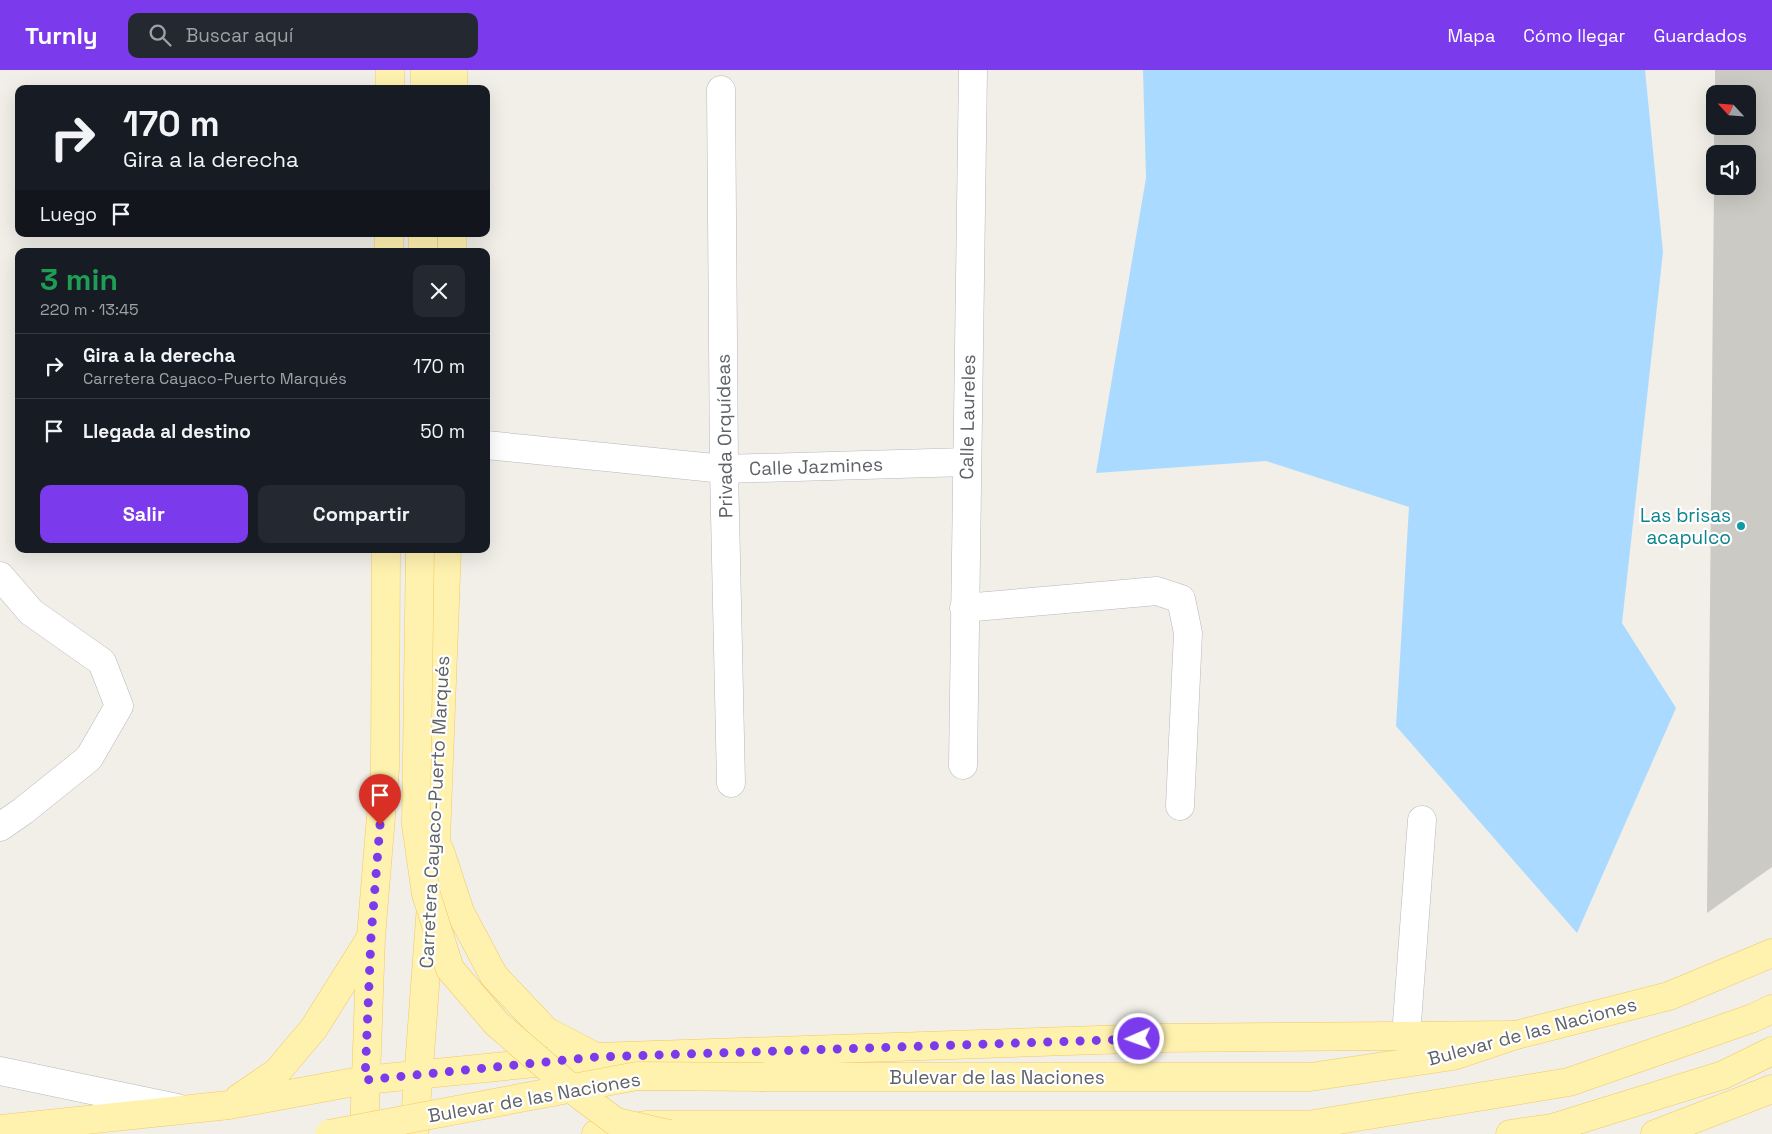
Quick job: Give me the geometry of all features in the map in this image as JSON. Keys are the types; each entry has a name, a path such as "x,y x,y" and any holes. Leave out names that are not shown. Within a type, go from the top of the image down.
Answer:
{"main road":[{"path":"390,70 390,85"},
{"path":"425,70 425,85"},
{"path":"453,70 453,85"},
{"path":"364,1134 371,937 385,768 386,553"},
{"path":"420,553 416,824 426,894 450,969 497,1024 577,1093 616,1122 669,1134"},
{"name":"Carretera Cayaco-Puerto Marqués","path":"414,1134 436,838 447,553"},
{"path":"436,838 460,912 494,976 546,1030 596,1057"},
{"path":"229,1105 277,1072 296,1050 314,1028 371,937"},
{"name":"Bulevar de las Naciones","path":"330,1134 637,1076 1310,1077 1453,1056 1516,1035 1669,996 1772,954"},
{"path":"596,1134 656,1124 1308,1125 1569,1082 1762,1014"},
{"path":"0,1129 229,1105 365,1080 596,1057 1149,1038 1516,1035"},
{"path":"1510,1134 1552,1128 1723,1075 1772,1051"},
{"path":"1654,1134 1772,1089"}],"street":[{"name":"Calle Laureles","path":"963,765 973,70"},
{"name":"Privada Orquídeas","path":"721,90 724,469 731,783"},
{"name":"Calle Jazmines","path":"490,445 724,469 967,462"},
{"path":"0,576 31,612 102,662 119,706 89,758 24,811 0,827"},
{"path":"964,608 1157,591 1181,599 1188,633 1180,806"},
{"path":"1406,1036 1422,820"},
{"path":"0,1071 186,1110"}],"water":[{"path":"1143,70 1645,70 1663,252 1622,623 1676,708 1577,933 1396,726 1409,507 1266,461 1096,473 1146,178"}],"building":[{"name":"Las brisas acapulco","path":"1715,70 1772,70 1772,867 1707,913 1714,195 1756,195 1756,145 1714,145 1714,135 1756,135 1756,85 1715,85"}],"place":[{"name":"Las brisas acapulco","path":"1741,526"}],"route":[{"path":"380,825 371,937 365,1080 596,1057 1139,1039"}]}
